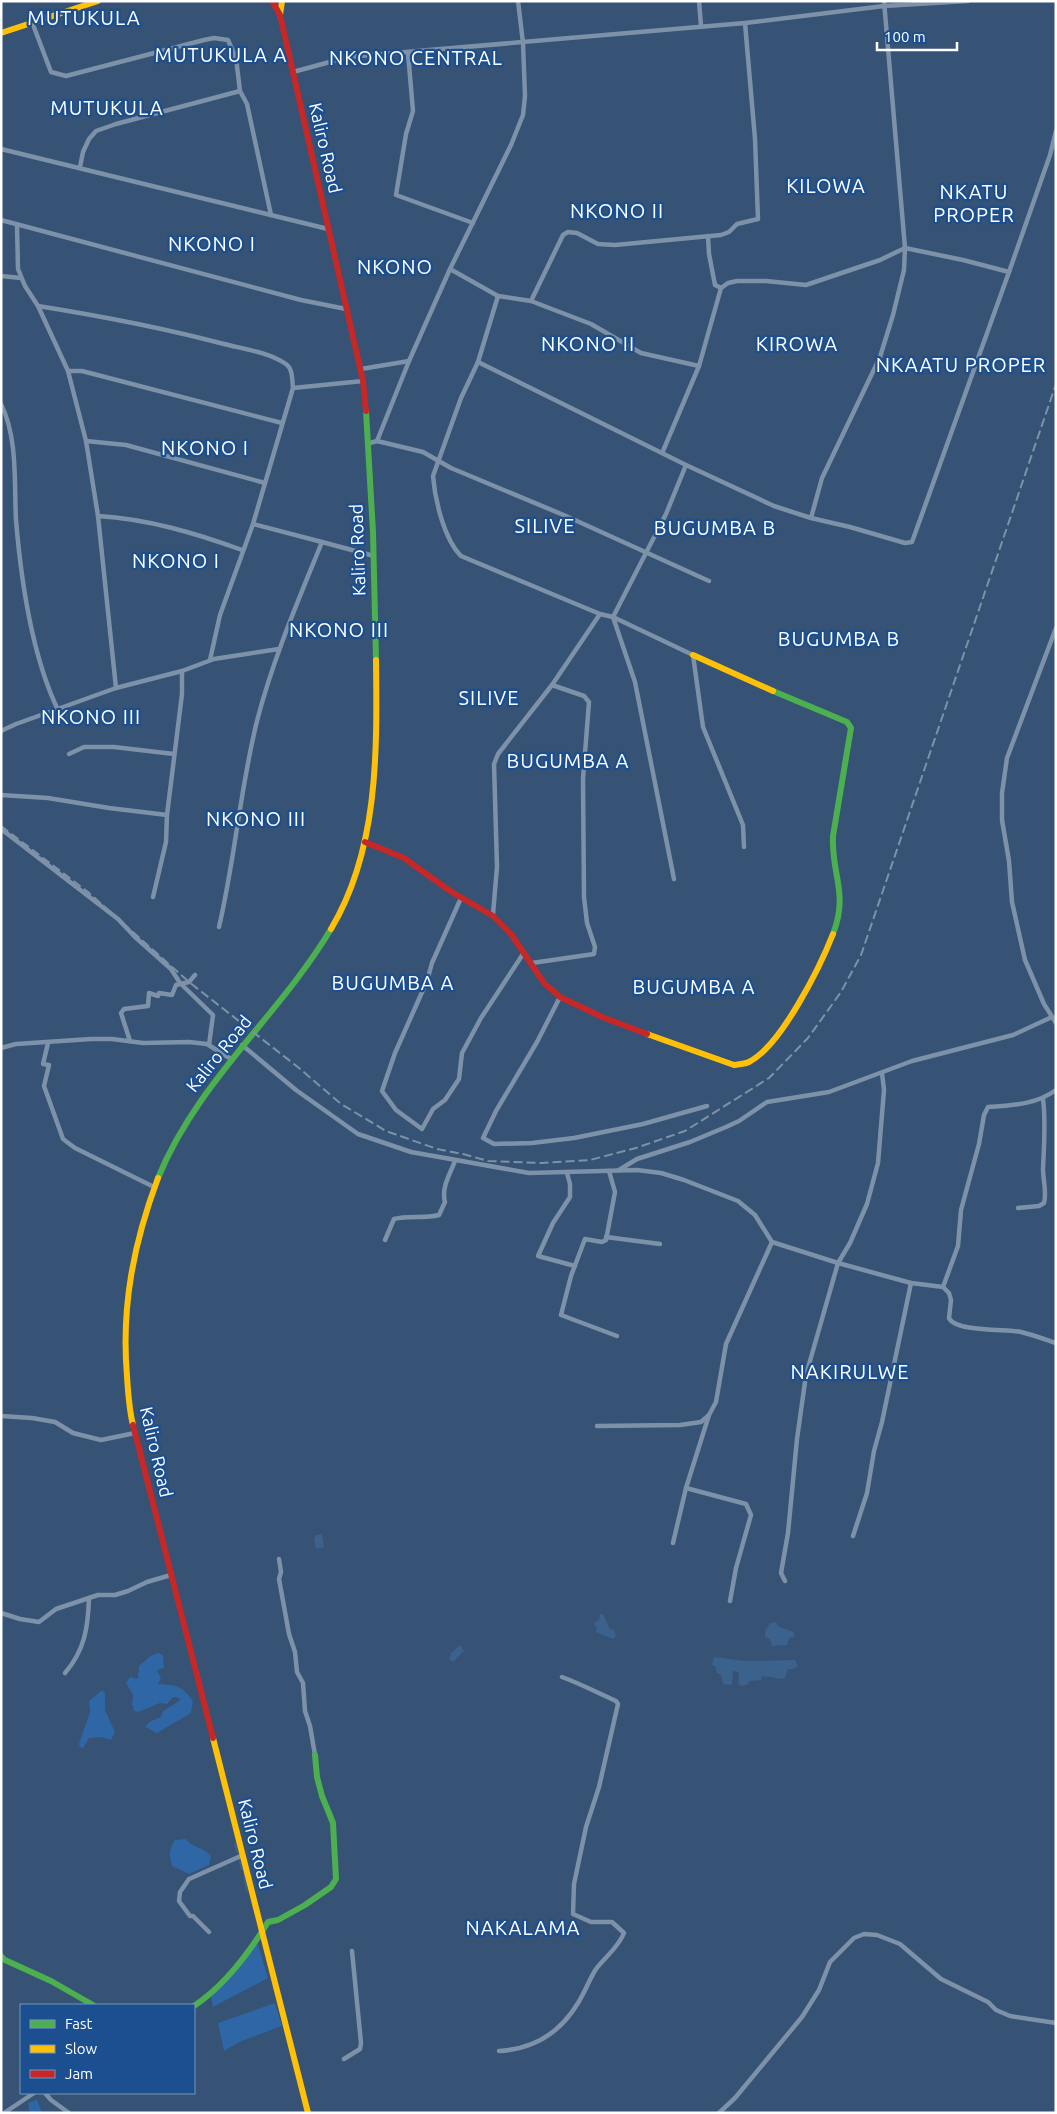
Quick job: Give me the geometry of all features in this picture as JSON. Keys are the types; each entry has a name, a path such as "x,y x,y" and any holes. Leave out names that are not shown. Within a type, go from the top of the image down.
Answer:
{"main road":[{"path":"1,32 98,1"},
{"name":"Kaliro Road","path":"272,1 280,16 363,381 370,443 374,556 376,740 374,786 365,842 344,904 318,952 291,991 231,1059 209,1088 180,1132 154,1187 145,1207 135,1247 125,1325 130,1413 308,2113"},
{"name":"Kaliro Road","path":"280,16 282,1"},
{"path":"365,842 405,859 461,898 493,914 506,927 523,954 549,987 560,997 614,1022 686,1049 741,1067 748,1064 760,1054 781,1030 818,971 840,911 841,891 835,870 833,842 842,773 851,728 847,722 808,707 694,655"},
{"path":"195,2005 206,1997 262,1933 268,1922 278,1920 305,1905 331,1887 336,1879 333,1823 320,1790 315,1755"},
{"path":"2,1959 63,1987 91,2004"}],"street":[{"path":"377,441 409,361 450,269 511,145 522,115 525,96 523,43 518,1"},
{"path":"699,1 702,26"},
{"path":"293,72 348,57 746,23 884,4 968,1"},
{"path":"811,518 822,478 880,357 893,316 904,270 905,248 884,4"},
{"path":"32,22 51,72 66,76 204,40 214,38 228,40 236,58 240,90 247,104 271,215"},
{"path":"530,301 563,235 568,232 577,233 598,244 615,245 708,236 729,232 737,224 758,219 755,138 746,23"},
{"path":"408,52 413,110 406,134 396,195 473,223"},
{"path":"80,167 86,146 96,131 240,90"},
{"path":"478,362 662,451 686,465 774,506 905,543 912,542 1050,155 1056,131"},
{"path":"1,148 328,229"},
{"path":"1050,155 1056,158"},
{"path":"1,220 301,300 346,309"},
{"path":"17,225 18,269 21,278 38,306 68,370 86,441 98,516 116,688"},
{"path":"708,236 709,254 715,285 721,288 737,282 766,281 806,285 880,260 905,248 1009,272"},
{"path":"450,269 498,296 530,301 591,324 641,353 699,366"},
{"path":"1,276 21,278"},
{"path":"662,451 699,366 721,288"},
{"path":"498,296 478,362 461,398 433,476 434,488 448,537 455,550 461,556 600,614 613,617 694,655 703,727 714,759 743,825 744,847"},
{"path":"38,306 116,319 268,355 287,365 291,371 293,388 253,524 242,550 234,582 220,615 210,660"},
{"path":"361,369 409,361"},
{"path":"68,370 82,371 282,423"},
{"path":"293,388 363,381"},
{"path":"1,404 6,413 13,454 16,522 27,600 35,641 48,689 58,710"},
{"path":"86,441 126,446 265,483"},
{"path":"370,443 377,441 409,448 709,581"},
{"path":"674,879 635,682 613,617 647,553 686,465"},
{"path":"98,516 127,517 160,523 242,550"},
{"path":"253,524 374,556"},
{"path":"219,927 235,851 246,772 258,721 279,649 322,542"},
{"path":"493,914 498,867 494,764 498,754 552,685 600,614"},
{"path":"1056,628 1007,758 1002,802 1002,820 1009,861 1012,902 1025,960 1033,981 1056,1023"},
{"path":"1,732 116,688 182,671 210,660 279,649"},
{"path":"153,897 166,842 167,815 182,694 182,671"},
{"path":"532,963 594,954 595,946 587,923 584,897 583,779 589,702 584,696 552,685"},
{"path":"69,754 84,747 104,747 174,754"},
{"path":"1,795 48,798 167,815"},
{"path":"1,829 118,919 135,938 171,970 180,983 213,1015 209,1046"},
{"path":"461,898 395,1053 382,1091 396,1110 422,1130 433,1109 445,1100 459,1079 462,1053 466,1045 481,1018 523,954"},
{"path":"130,1041 122,1021 121,1013 124,1009 148,1006 149,993 158,996 159,992 172,995 176,985 189,982 195,975"},
{"path":"560,997 538,1042 496,1112 483,1138 494,1144 532,1143 574,1138 643,1124 707,1106"},
{"path":"618,1170 637,1159 690,1142 738,1121 767,1102 829,1092 938,1053 1013,1035 1052,1017"},
{"path":"1,1048 16,1044 91,1039 189,1042 209,1046 231,1059"},
{"path":"48,1042 43,1064 49,1065 44,1086 63,1139 75,1148 154,1187"},
{"path":"242,1046 296,1090 358,1134 411,1152 528,1173 618,1170 661,1173 738,1201 755,1215 772,1242 910,1283 944,1287 951,1300 949,1318 955,1324 996,1331 1021,1332 1056,1343"},
{"path":"785,1581 782,1573 806,1375 838,1263 850,1243 867,1204 878,1163 884,1090 882,1073"},
{"path":"944,1287 958,1246 961,1210 979,1144 984,1115 988,1107 1013,1106 1043,1098 1056,1090"},
{"path":"1018,1208 1038,1206 1044,1203 1045,1115 1043,1098"},
{"path":"385,1240 394,1219 438,1215 445,1202 446,1184 455,1161"},
{"path":"609,1171 615,1192 606,1240 602,1242 585,1239 561,1314 617,1336"},
{"path":"568,1173 570,1197 553,1223 538,1256 575,1266"},
{"path":"606,1237 660,1244"},
{"path":"673,1543 686,1488 709,1415 716,1402 726,1344 772,1242"},
{"path":"853,1536 867,1493 910,1283"},
{"path":"597,1426 680,1425 701,1422 709,1415"},
{"path":"1,1416 55,1422 73,1433 101,1440 135,1433"},
{"path":"686,1488 746,1504 751,1515 736,1568 730,1601"},
{"path":"279,1559 281,1572 279,1579 289,1634 295,1652 297,1672 303,1683 305,1711 310,1726 315,1755"},
{"path":"1,1613 39,1622 56,1609 98,1594 115,1596 171,1575"},
{"path":"65,1672 77,1659 88,1622 89,1598"},
{"path":"499,2051 519,2048 536,2042 549,2037 557,2030 571,2013 595,1972 619,1944 624,1933 612,1922 591,1922 573,1914 574,1884 586,1827 599,1787 618,1704 616,1701 592,1691 582,1684 562,1677"},
{"path":"208,1932 182,1907 178,1901 180,1892 189,1879 243,1855"},
{"path":"719,2113 735,2098 802,2017 819,1990 830,1962 854,1938 864,1934 877,1935 900,1944 940,1979 988,2002 996,2010 1010,2016 1056,2023"},
{"path":"344,2059 360,2049 361,2043 352,1951"},
{"path":"4,2113 32,2094"},
{"path":"47,2094 51,2100 69,2113"}],"shaded area":[{"path":"322,1534 324,1547 316,1549 314,1539 316,1535"},
{"path":"600,1614 603,1614 610,1629 614,1630 616,1636 613,1639 596,1632 597,1627 594,1625 599,1620"},
{"path":"776,1622 779,1627 794,1632 794,1637 789,1638 787,1645 772,1646 770,1639 765,1637 765,1631 770,1623"},
{"path":"460,1645 464,1651 453,1662 449,1659 451,1653"},
{"path":"158,1653 163,1655 164,1668 157,1670 161,1678 158,1684 178,1687 185,1691 193,1701 191,1713 157,1733 145,1727 149,1722 161,1717 163,1711 179,1701 180,1698 173,1697 167,1704 160,1703 138,1712 134,1711 132,1704 133,1695 126,1683 130,1677 138,1679 139,1666 150,1656"},
{"path":"714,1657 745,1661 795,1660 798,1666 788,1669 785,1678 762,1676 761,1680 750,1681 747,1685 742,1686 738,1684 739,1672 733,1671 732,1685 723,1684 721,1675 717,1673 715,1666 712,1665"},
{"path":"102,1690 105,1693 105,1710 115,1732 111,1740 102,1737 89,1738 83,1748 80,1747 79,1744 90,1712 89,1701"},
{"path":"186,1839 211,1856 209,1865 189,1874 172,1866 170,1855 175,1840"},
{"path":"257,1941 268,1978 213,2007 210,1993"},
{"path":"275,2003 282,2026 239,2042 224,2051 218,2023"},
{"path":"37,2100 42,2113 30,2113 28,2103"}],"waterway":[{"path":"235,1844 237,1852"},
{"path":"239,1858 242,1870"},
{"path":"244,1874 247,1891"}],"railway":[{"path":"1,826 88,892 189,982 299,1068 341,1104 386,1131 437,1149 488,1161 541,1163 590,1160 636,1148 685,1131 769,1078 808,1038 841,992 861,955 1056,384"}],"traffic: fast":[{"path":"366,411 373,532 376,660"},
{"path":"773,691 847,722 851,728 833,836 834,862 840,895 838,920 833,934"},
{"path":"158,1178 174,1143 194,1111 216,1080 288,991 331,929"},
{"path":"195,2005 226,1979 253,1945 268,1922 278,1920 305,1905 331,1887 336,1879 333,1823 322,1796 317,1777 315,1755"},
{"path":"1,1956 5,1960 51,1981 91,2004"}],"traffic: slow":[{"path":"1,33 98,1"},
{"path":"280,15 282,1"},
{"path":"693,655 773,691"},
{"path":"331,929 347,898 367,832 375,764 376,660"},
{"path":"647,1034 734,1065 749,1062 774,1040 786,1023 809,985 833,934"},
{"path":"133,1425 129,1400 126,1350 128,1299 136,1250 158,1178"},
{"path":"213,1738 308,2113"}],"traffic: jam":[{"path":"272,1 280,15 363,381 366,411"},
{"path":"365,842 404,858 450,891 493,916 511,934 544,983 560,997 602,1017 647,1034"},
{"path":"133,1425 213,1738"}],"district":[{"name":"MUTUKULA","path":"84,18"},
{"name":"MUTUKULA A","path":"221,55"},
{"name":"NKONO CENTRAL","path":"416,58"},
{"name":"MUTUKULA","path":"107,108"},
{"name":"KILOWA","path":"826,186"},
{"name":"NKATU PROPER","path":"974,204"},
{"name":"NKONO II","path":"617,211"},
{"name":"NKONO I","path":"212,244"},
{"name":"NKONO","path":"395,267"},
{"name":"NKONO II","path":"588,344"},
{"name":"KIROWA","path":"797,344"},
{"name":"NKAATU PROPER","path":"961,365"},
{"name":"NKONO I","path":"205,448"},
{"name":"SILIVE","path":"545,526"},
{"name":"BUGUMBA B","path":"715,528"},
{"name":"NKONO I","path":"176,561"},
{"name":"NKONO III","path":"339,630"},
{"name":"BUGUMBA B","path":"839,639"},
{"name":"SILIVE","path":"489,698"},
{"name":"NKONO III","path":"91,717"},
{"name":"BUGUMBA A","path":"568,761"},
{"name":"NKONO III","path":"256,819"},
{"name":"BUGUMBA A","path":"393,983"},
{"name":"BUGUMBA A","path":"694,987"},
{"name":"NAKIRULWE","path":"850,1372"},
{"name":"NAKALAMA","path":"523,1928"}]}
